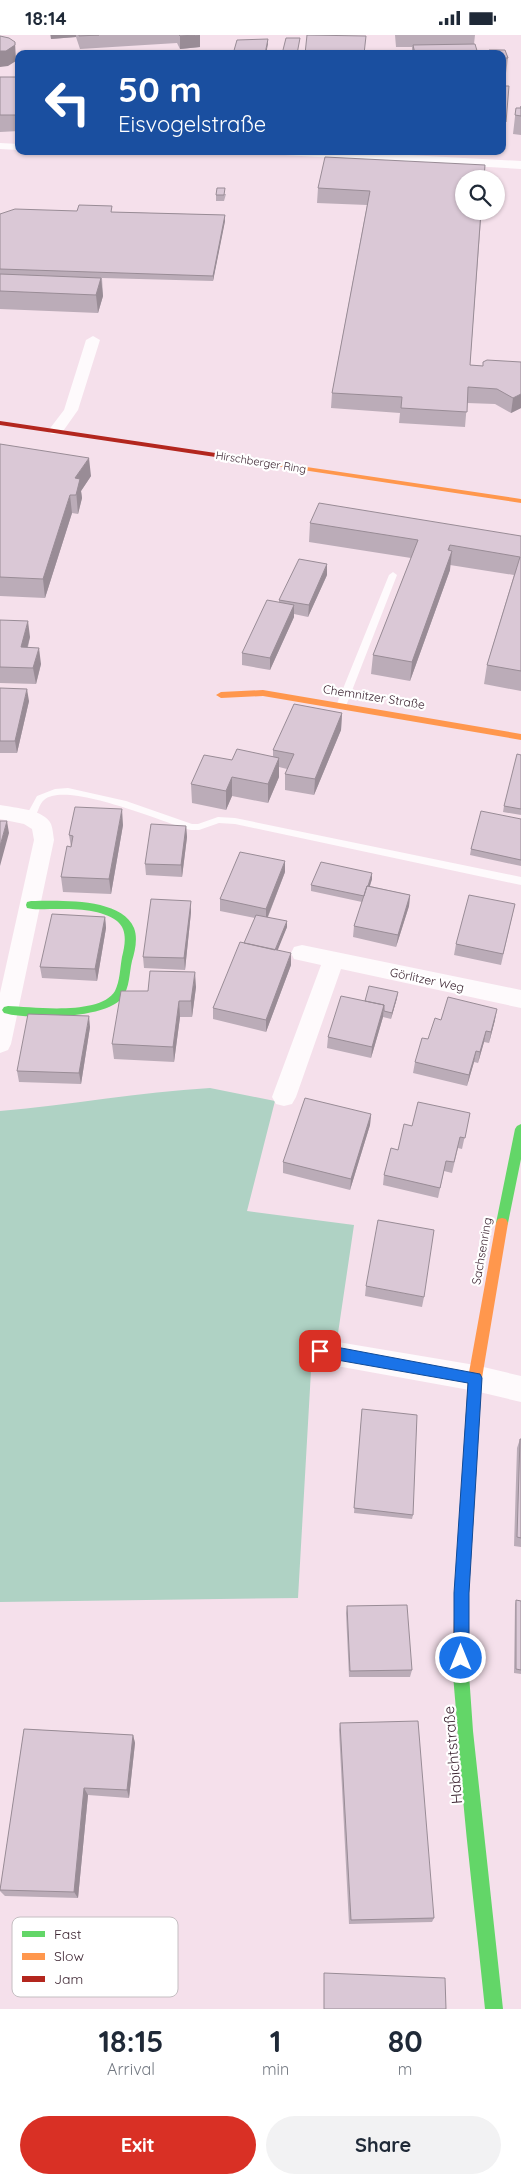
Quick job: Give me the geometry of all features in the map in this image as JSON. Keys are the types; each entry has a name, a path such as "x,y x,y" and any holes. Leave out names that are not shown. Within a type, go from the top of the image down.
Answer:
{"street":[{"path":"0,146 15,147"},
{"path":"339,155 521,165"},
{"path":"56,431 71,410 93,340"},
{"name":"Hirschberger Ring","path":"0,423 521,501"},
{"name":"Chemnitzer Straße","path":"221,695 263,693 521,737"},
{"path":"0,812 30,818 42,826 44,840 0,1044"},
{"path":"8,1009 81,1011 112,1001 122,990 132,934 126,922 116,913 102,908 30,905"},
{"name":"Görlitzer Weg","path":"302,953 521,999"},
{"path":"284,1097 334,960"},
{"name":"Sachsenring","path":"475,1378 494,1260 521,1129"},
{"path":"320,1351 475,1378 521,1389"},
{"name":"Habichtstraße","path":"475,1378 462,1593 461,1674 465,1731 494,2009"}],"lane":[{"path":"341,706 392,575"},
{"path":"30,818 40,797 55,792 74,793 144,811 191,827 199,827 218,820 235,821 521,881"}],"green space":[{"path":"210,1088 275,1101 247,1211 354,1225 337,1340 313,1336 298,1598 0,1602 0,1111 157,1092"}],"building":[{"path":"307,35 366,36 364,50 305,50"},
{"path":"0,36 9,38 15,42 15,45 6,51 0,51"},
{"path":"286,38 300,38 298,50 283,50"},
{"path":"268,39 266,50 234,50 237,40"},
{"path":"475,44 477,50 414,50 413,45"},
{"path":"0,77 15,77 15,115 0,115"},
{"path":"506,86 509,86 506,122"},
{"path":"516,108 521,108 521,116 515,115"},
{"path":"325,157 485,165 485,170 455,170 455,220 480,220 470,365 483,366 483,362 487,360 521,362 521,394 513,398 497,389 468,387 467,412 401,408 402,397 332,393 370,191 318,188"},
{"path":"217,188 225,188 224,195 216,195"},
{"path":"79,205 112,206 111,212 225,215 213,276 0,269 0,214 15,209 77,211"},
{"path":"0,274 101,278 96,295 0,291"},
{"path":"0,444 89,458 75,478 80,479 76,495 70,495 43,579 0,577"},
{"path":"319,503 521,536 521,671 487,665 520,557 450,545 448,550 452,551 412,662 373,655 418,540 310,523"},
{"path":"299,559 327,564 309,605 279,600"},
{"path":"267,600 294,605 270,658 242,653"},
{"path":"0,620 28,621 21,647 39,648 33,668 0,667"},
{"path":"0,688 27,689 15,741 0,741"},
{"path":"294,704 342,713 315,779 285,774 294,754 273,750"},
{"path":"237,749 279,758 268,784 232,777 226,791 191,784 204,755 232,760"},
{"path":"517,754 521,755 521,809 504,806"},
{"path":"75,807 122,809 109,879 61,877 67,846 71,847 73,836 69,835"},
{"path":"481,811 521,819 521,860 471,849"},
{"path":"0,821 7,821 0,846"},
{"path":"151,824 186,826 181,865 145,864"},
{"path":"240,852 285,861 266,909 220,899"},
{"path":"321,862 372,873 364,896 311,885"},
{"path":"367,886 410,895 398,935 354,926"},
{"path":"469,895 515,904 503,954 456,944"},
{"path":"151,899 191,901 184,958 143,957"},
{"path":"52,914 105,917 95,969 40,967"},
{"path":"256,915 287,921 275,950 244,943"},
{"path":"240,942 291,953 266,1020 213,1008"},
{"path":"150,971 195,972 191,1001 179,1001 173,1047 112,1044 121,991 148,991"},
{"path":"369,986 398,992 392,1013 384,1011 384,1005 365,1001"},
{"path":"341,996 384,1005 372,1047 328,1037"},
{"path":"448,997 497,1009 491,1032 486,1031 480,1052 476,1051 469,1075 415,1062 422,1038 428,1039 435,1018 441,1020"},
{"path":"28,1014 89,1016 79,1073 17,1071"},
{"path":"305,1098 371,1114 351,1179 283,1162"},
{"path":"418,1102 470,1113 465,1138 460,1137 454,1162 446,1161 440,1188 384,1175 391,1148 398,1150 404,1124 412,1126"},
{"path":"378,1220 434,1230 424,1297 366,1286"},
{"path":"362,1409 417,1415 413,1515 354,1508"},
{"path":"521,1439 521,1538 517,1537"},
{"path":"516,1600 521,1601 521,1670 516,1669"},
{"path":"407,1605 412,1670 350,1671 347,1606"},
{"path":"418,1721 434,1918 351,1920 340,1723"},
{"path":"24,1729 133,1735 127,1790 84,1788 74,1892 0,1890"},
{"path":"324,1973 445,1978 446,2009 324,2009"}],"traffic: fast":[{"path":"8,1010 73,1012 98,1007 115,999 121,990 124,980 130,936 128,927 122,919 112,913 99,909 69,905 31,905"},
{"path":"502,1223 521,1129"},
{"path":"461,1641 465,1731 494,2009"}],"traffic: slow":[{"path":"276,464 521,501"},
{"path":"221,695 263,693 521,737"},
{"path":"461,1641 462,1593 475,1378 502,1223"}],"traffic: jam":[{"path":"0,423 276,464"}],"route":[{"path":"320,1351 475,1378 462,1593 461,1658"}]}
